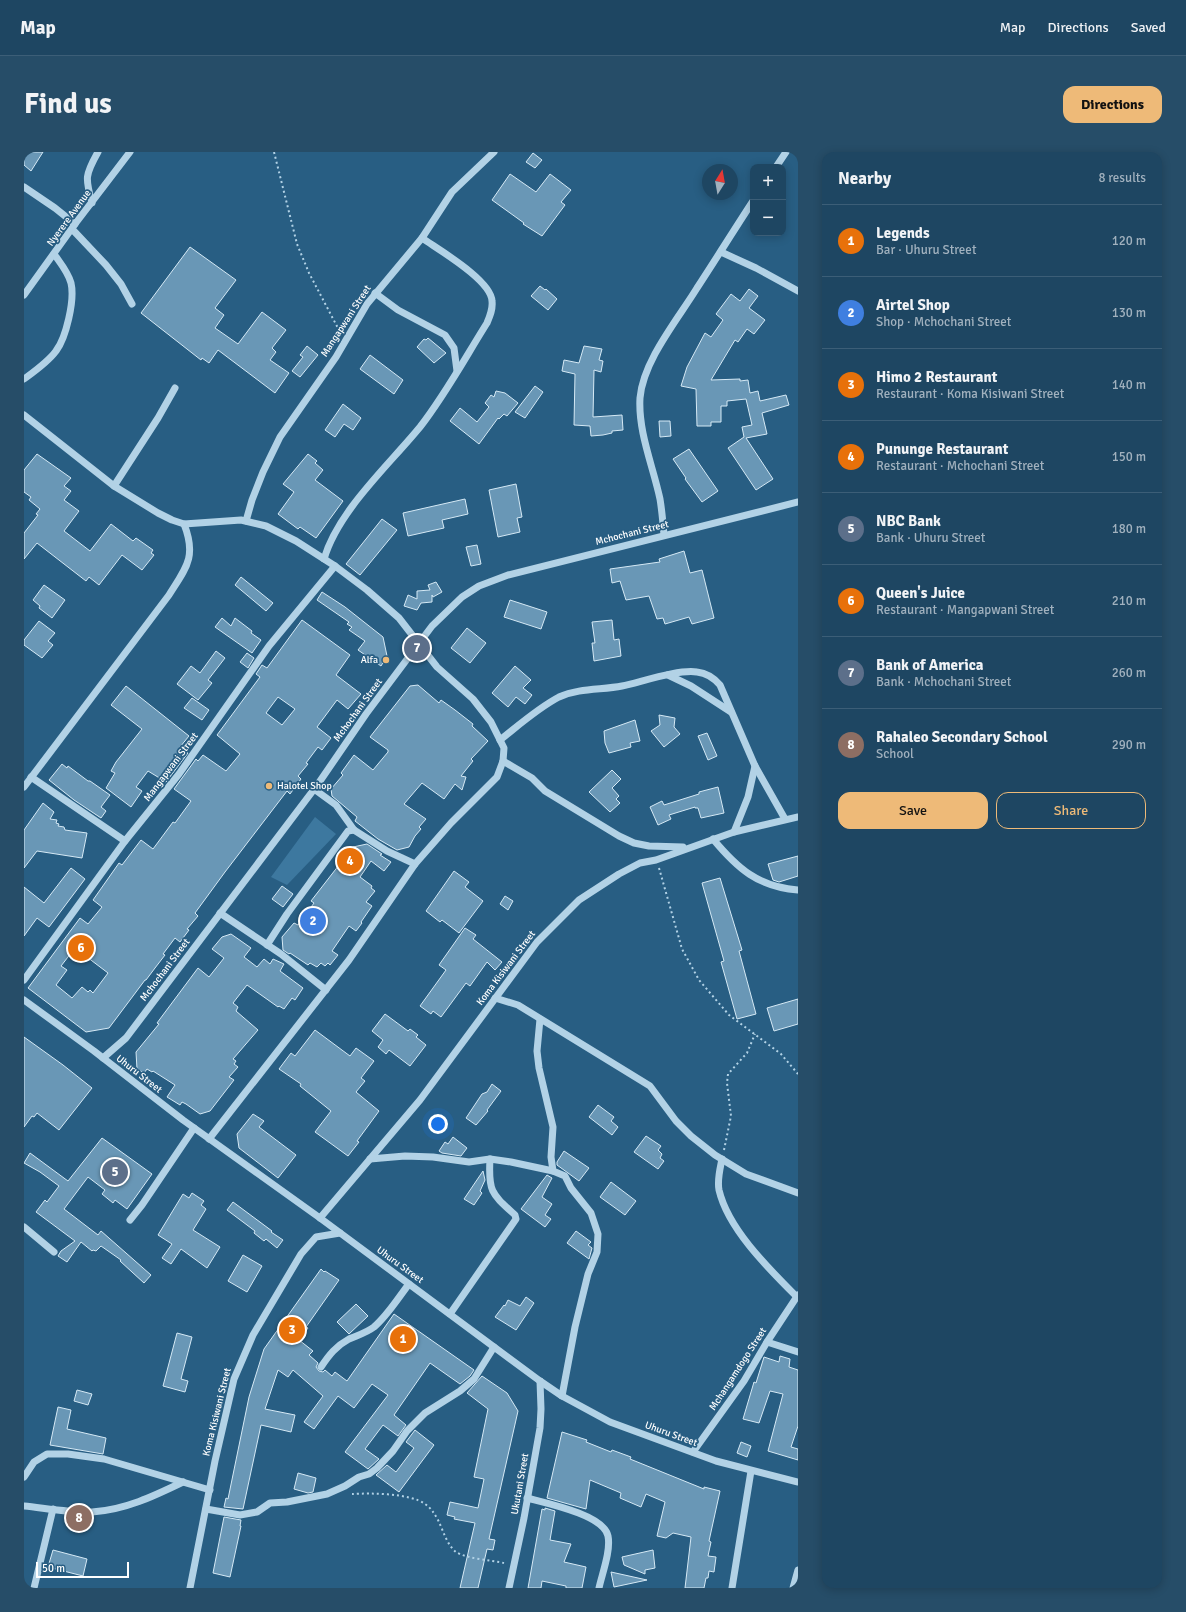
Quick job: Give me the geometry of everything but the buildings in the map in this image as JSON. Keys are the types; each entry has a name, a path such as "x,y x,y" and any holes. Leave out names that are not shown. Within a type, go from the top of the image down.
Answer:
{"street":[{"path":"92,203 86,182 90,166 98,152"},
{"name":"Nyerere Avenue","path":"24,295 130,152"},
{"name":"Mangapwani Street","path":"246,521 252,500 263,472 280,437 345,342 360,315 375,293 422,238 452,192 494,152"},
{"path":"778,164 786,152"},
{"path":"24,187 55,208 73,227 116,277 132,304"},
{"path":"664,535 660,499 647,449 641,417 640,398 642,385 646,372 664,339 750,206"},
{"path":"324,559 326,551 340,525 362,494 420,426 457,371 487,323 491,310 492,301 490,295 478,278 422,238"},
{"path":"721,252 756,268 798,292"},
{"path":"24,379 49,359 60,346 68,321 72,298 71,284 67,272 54,254"},
{"path":"375,293 403,313 445,336 454,348 457,371"},
{"path":"114,486 137,448 158,418 175,388"},
{"path":"24,415 114,486 158,513 184,524 236,520 272,528 324,559 367,590 399,618 437,667 473,699 491,722 504,748 503,761 497,777 451,823 415,864 349,960 209,1139"},
{"name":"Mchochani Street","path":"103,1058 126,1038 314,789 366,714 432,626 450,607 479,586 508,575 798,502"},
{"path":"24,787 169,595 184,572 189,562 190,554 189,541 184,524"},
{"name":"Mangapwani Street","path":"24,980 126,841 179,774 268,646 334,566"},
{"path":"500,740 536,712 560,697 583,690 621,686 688,671 696,671 709,676 720,685 755,766 785,819"},
{"path":"668,676 691,686 731,712"},
{"path":"503,761 532,778 545,791 619,836 634,843 649,846 687,847"},
{"path":"734,832 748,798 755,766"},
{"path":"31,777 126,841"},
{"path":"314,789 336,805 354,830 387,851 415,864"},
{"name":"Koma Kisiwani Street","path":"320,1218 420,1100 537,942 579,900 619,874 640,863 656,860 687,847 734,832 798,817"},
{"path":"267,945 287,914 348,832 354,830"},
{"path":"713,839 727,856 761,882 786,889 798,890"},
{"path":"220,913 267,945 326,990"},
{"path":"495,998 518,1005 650,1086 676,1121 691,1136 722,1159 746,1174 798,1193"},
{"name":"Uhuru Street","path":"24,1000 194,1128 320,1218 540,1382 562,1396 610,1422 716,1461 798,1482"},
{"path":"540,1019 537,1051 539,1068 553,1127 551,1157 553,1171"},
{"path":"130,1220 142,1205 194,1128"},
{"path":"370,1159 405,1156 433,1157 469,1162 490,1159 553,1171 565,1176 571,1188 591,1214 598,1234 597,1252 588,1274 575,1327 562,1396"},
{"path":"450,1314 516,1219 515,1215 496,1197 490,1185 490,1159"},
{"path":"722,1159 718,1175 719,1190 735,1226 770,1270 797,1296"},
{"path":"24,1227 54,1252"},
{"name":"Koma Kisiwani Street","path":"190,1588 234,1379 253,1334 301,1254 316,1237 340,1233"},
{"path":"321,1367 329,1354 338,1346 363,1334 375,1326 409,1284"},
{"name":"Mchangamdogo Street","path":"693,1452 744,1381 766,1342 797,1296"},
{"path":"766,1342 798,1352"},
{"path":"206,1509 240,1515 257,1512 270,1503 287,1502 327,1494 345,1486 359,1477 369,1474 378,1468 393,1451 407,1431 425,1413 460,1391 474,1379 494,1348"},
{"name":"Ukutani Street","path":"509,1588 540,1428 540,1382"},
{"path":"24,1477 34,1462 46,1454 68,1454 104,1458 210,1490"},
{"path":"732,1588 751,1471"},
{"path":"24,1506 90,1512 113,1509 151,1498 183,1482"},
{"path":"527,1498 585,1516 598,1522 606,1530 608,1537 608,1550 599,1588"},
{"path":"34,1588 53,1508"},
{"path":"793,1588 798,1570"}],"path":[{"path":"274,152 297,244 345,342"},
{"path":"656,860 682,949 699,980 729,1016 781,1054 798,1074"},
{"path":"722,1159 731,1116 727,1083 728,1074 747,1052 755,1034"},
{"path":"351,1494 376,1493 420,1501 433,1511 445,1537 456,1552 514,1564"}],"shaded area":[{"path":"315,817 336,834 287,885 271,877"}],"place":[{"name":"Bank of America","path":"417,648"},
{"name":"Alfa","path":"386,660"},
{"name":"Halotel Shop","path":"269,786"},
{"name":"Pununge Restaurant","path":"350,861"},
{"name":"Airtel Shop","path":"313,921"},
{"name":"Queen's Juice","path":"81,948"},
{"name":"NBC Bank","path":"115,1172"},
{"name":"Himo 2 Restaurant","path":"292,1330"},
{"name":"Legends","path":"403,1339"},
{"name":"Rahaleo Secondary School","path":"79,1518"}]}
